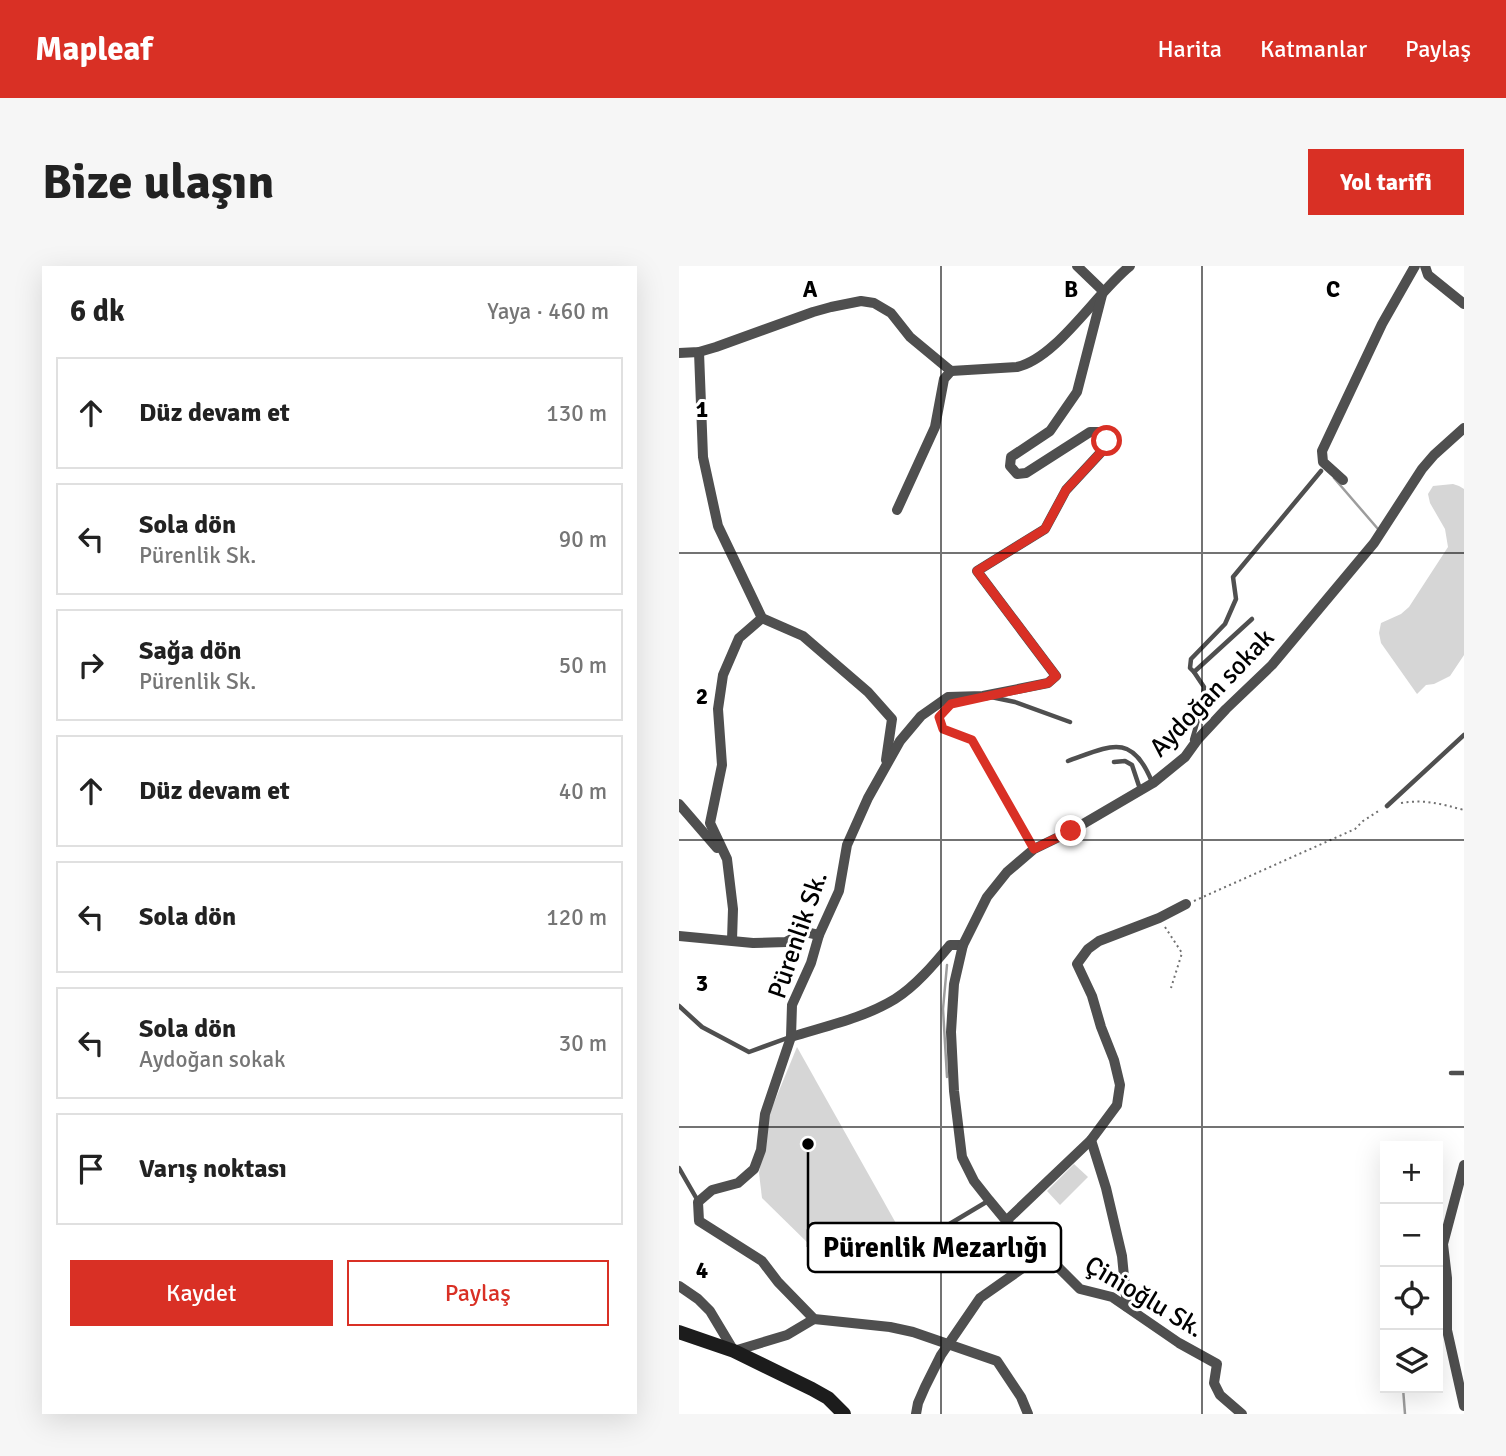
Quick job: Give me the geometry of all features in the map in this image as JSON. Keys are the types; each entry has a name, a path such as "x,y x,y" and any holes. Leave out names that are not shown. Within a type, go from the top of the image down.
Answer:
{"street":[{"path":"1077,266 1103,292"},
{"path":"679,353 699,352 822,309 861,301 874,303 891,313 910,337 951,371 1017,367 1027,365 1057,343 1130,266"},
{"path":"1343,480 1323,462 1322,451 1382,324 1415,266"},
{"path":"1425,266 1428,275 1464,303"},
{"name":"Pürenlik Sk.","path":"698,1202 712,1190 738,1183 754,1170 761,1150 765,1114 791,1037 792,1005 839,891 847,845 868,798 900,741 921,716 948,697 983,696 1048,683 1056,676 977,571 1045,529 1066,490 1104,449 1107,441 1102,432 1090,432 1026,473 1017,474 1010,467 1011,457 1050,431 1077,392 1103,292"},
{"path":"699,352 703,457 719,526 761,618 803,636 868,692 892,719 885,767"},
{"path":"897,510 935,427 944,379 951,371"},
{"name":"Aydoğan sokak","path":"1037,1258 989,1200 961,1157 950,1032 954,984 963,945 986,897 1007,872 1034,849 1071,831 1153,783 1185,757 1226,709 1272,665 1374,543 1422,469 1464,428"},
{"path":"732,940 733,909 727,859 710,823 722,765 718,709 723,675 739,638 761,618"},
{"path":"679,804 727,859"},
{"path":"1006,1221 1091,1140 1117,1105 1121,1085 1092,996 1077,964 1099,941 1159,918 1186,904"},
{"path":"679,936 753,943 786,942 805,932 819,935"},
{"path":"791,1037 868,1013 897,997 933,965 950,944 963,945"},
{"path":"1091,1140 1122,1256 1127,1307"},
{"path":"1464,1165 1443,1244 1447,1278 1447,1330 1464,1406"},
{"path":"698,1202 699,1221 762,1261 778,1282 814,1319"},
{"path":"916,1414 925,1387 947,1345 980,1297 1037,1258"},
{"name":"Çinioğlu Sk.","path":"1037,1258 1050,1259 1080,1289 1112,1297 1179,1343 1217,1364 1214,1384 1220,1395 1242,1414"},
{"path":"679,1286 710,1311 734,1351"},
{"path":"734,1351 787,1335 814,1319 890,1327 913,1332 997,1362 1021,1397 1028,1414"},
{"path":"679,1324 696,1337"},
{"path":"679,1332 734,1351 828,1398 844,1414"}],"lane":[{"path":"1185,757 1195,733 1204,687 1190,668 1191,659 1225,624 1236,599 1233,577 1321,471"},
{"path":"1194,672 1252,619"},
{"path":"1034,849 972,740 943,729 939,717 951,704 983,696 1015,702 1070,722"},
{"path":"1387,806 1464,735"},
{"path":"1068,761 1105,748 1128,748 1146,766 1153,783"},
{"path":"1114,762 1125,761 1132,765 1140,790"},
{"path":"679,1006 702,1027 749,1052 791,1037"},
{"path":"1451,1073 1464,1073"},
{"path":"679,1168 698,1202"},
{"path":"926,1238 989,1200"}],"path":[{"path":"1186,904 1355,829 1387,806 1417,800 1464,810"},
{"path":"1159,918 1182,953 1171,988"}],"shaded area":[{"path":"1453,484 1464,489 1464,655 1450,676 1426,685 1417,694 1381,643 1379,633 1381,623 1401,614 1409,607 1448,547 1445,529 1430,503 1428,494 1433,486"},
{"path":"797,1047 902,1234 866,1246 816,1251 762,1198 759,1173 769,1115"},
{"path":"1074,1164 1088,1177 1060,1205 1047,1191"}],"waterway":[{"path":"1334,478 1378,529"},
{"path":"947,965 943,1009 947,1077"},
{"path":"1403,1393 1405,1414"}],"place":[{"name":"Pürenlik Mezarlığı","path":"808,1144"}],"route":[{"path":"1071,831 1034,849 972,740 943,729 939,717 951,704 1048,683 1056,676 977,571 1045,529 1066,490 1104,449 1107,441"}]}
